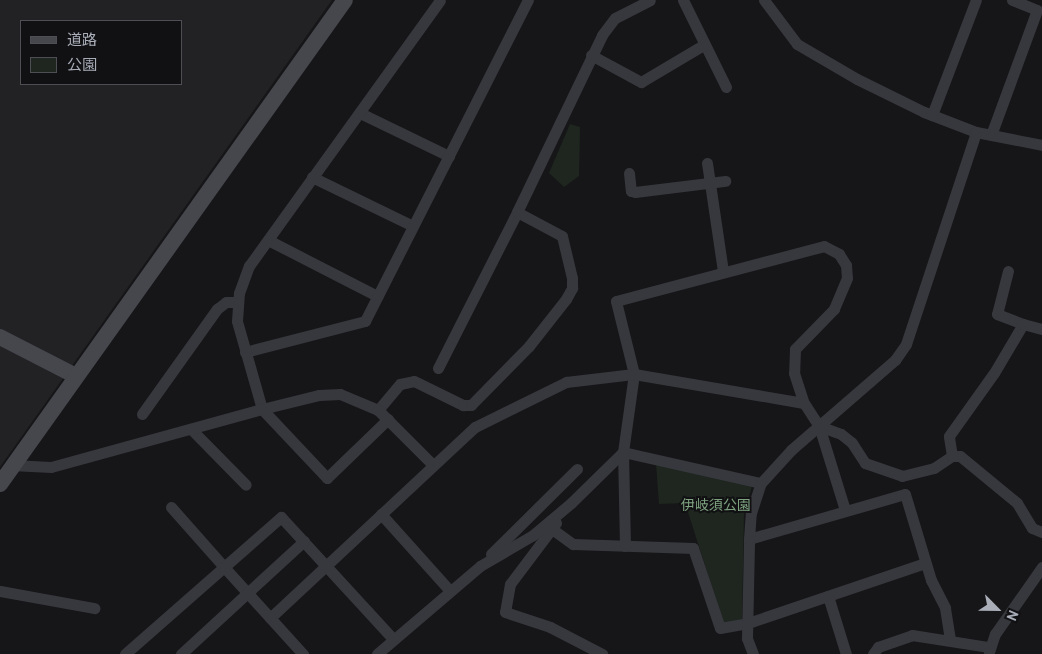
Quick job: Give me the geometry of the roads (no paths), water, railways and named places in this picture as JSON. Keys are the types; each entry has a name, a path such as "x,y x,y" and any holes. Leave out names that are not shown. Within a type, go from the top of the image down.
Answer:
{"street":[{"path":"0,484 11,465 345,0"},
{"path":"388,419 327,478 262,409 244,352 237,321 238,302 242,280 268,240 440,0"},
{"path":"244,352 365,321 528,0"},
{"path":"438,368 518,212 591,55 615,18 650,0"},
{"path":"683,0 726,87"},
{"path":"764,0 798,44 857,79 976,132 1042,145"},
{"path":"932,114 976,0"},
{"path":"991,135 1037,10 1012,0"},
{"path":"591,55 641,82 705,44"},
{"path":"360,113 449,156"},
{"path":"752,654 748,623 749,539 751,513 761,483 819,426 895,360 906,344 976,132"},
{"path":"707,163 724,272"},
{"path":"630,173 631,191 635,192 725,181"},
{"path":"312,177 413,226"},
{"path":"378,410 400,384 414,381 464,405 471,405 528,346 566,299 572,288 572,278 562,236 518,212"},
{"path":"268,240 377,296"},
{"path":"625,546 623,452 634,374 616,301 824,246 839,254 846,265 847,278 834,309 795,349 794,373 804,404 819,426 845,510"},
{"path":"1008,271 997,314 1042,329"},
{"path":"142,414 218,309 226,302 238,302"},
{"path":"952,456 949,436 994,373 1023,324"},
{"path":"0,338 76,376"},
{"path":"270,618 475,427 527,399 566,382 634,374 804,404"},
{"path":"11,465 51,467 262,409 319,395 340,394 378,410 433,465"},
{"path":"819,426 841,434 852,443 864,463 902,476 934,468 952,456 960,456 1016,503 1032,528 1042,532"},
{"path":"191,429 246,485"},
{"path":"623,452 646,455 761,483"},
{"path":"480,566 533,535 571,503 623,452"},
{"path":"377,654 480,566 577,469"},
{"path":"749,539 905,494 925,563 942,598 950,639"},
{"path":"571,503 510,584 505,612 550,627 602,654"},
{"path":"172,507 303,654"},
{"path":"381,514 450,591"},
{"path":"125,654 281,517 327,565 393,640"},
{"path":"552,528 573,544 693,548 720,628 748,623 925,563"},
{"path":"181,654 304,541"},
{"path":"873,654 878,647 912,635 929,640 950,639 989,650 1042,567"},
{"path":"0,591 94,608"},
{"path":"828,596 846,654"}],"park label":[{"name":"伊岐須公園","path":"716,507"}]}
